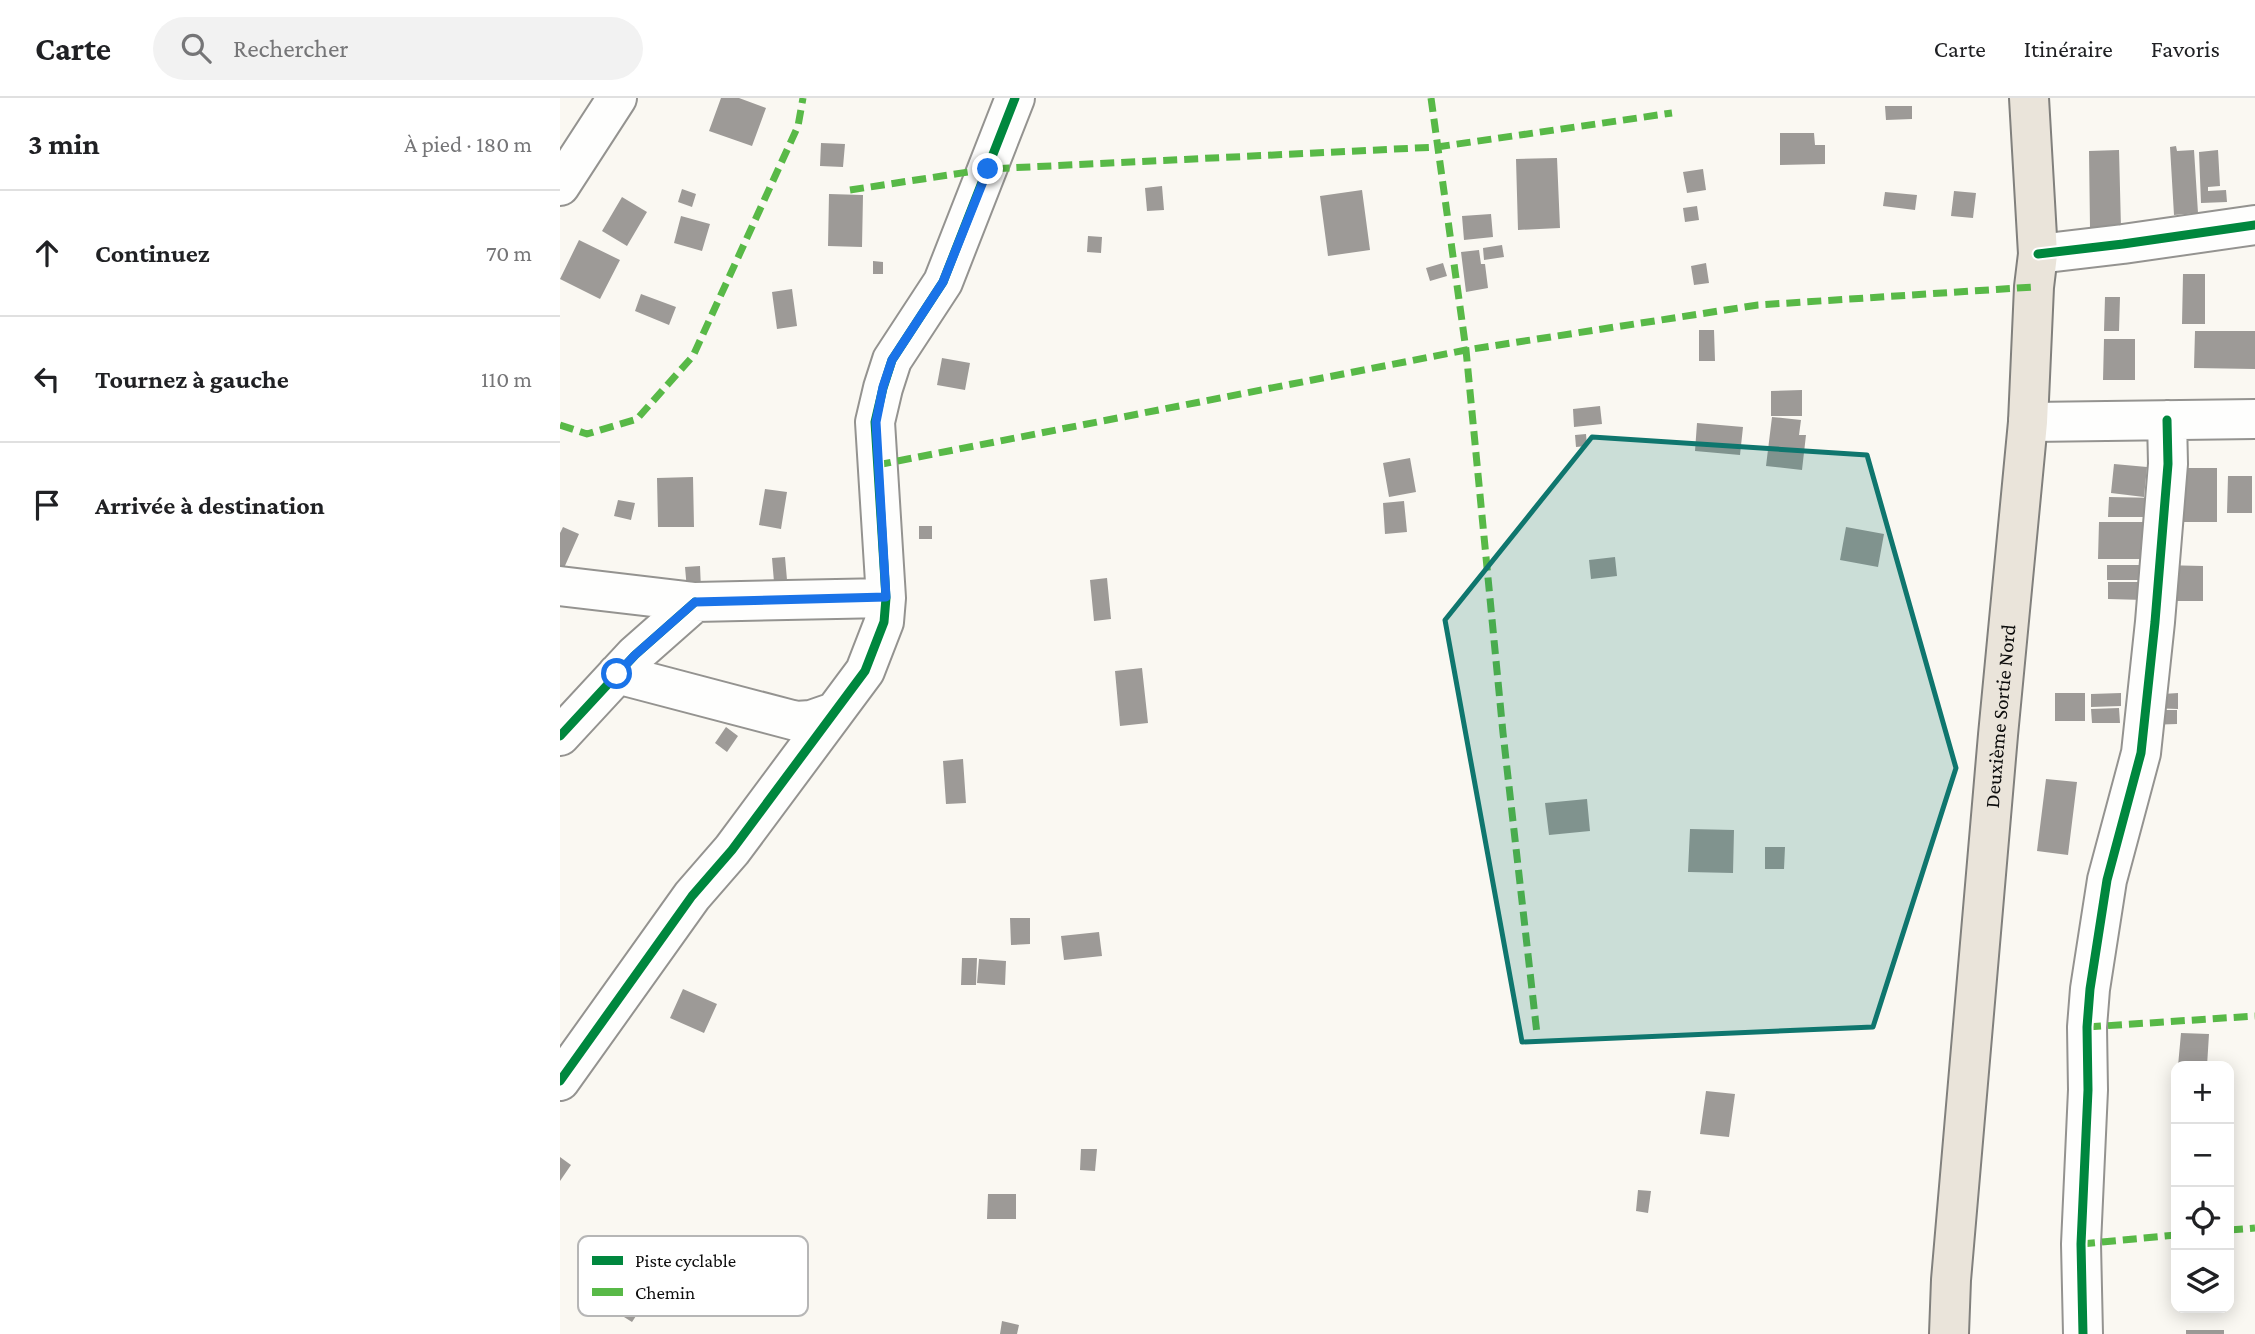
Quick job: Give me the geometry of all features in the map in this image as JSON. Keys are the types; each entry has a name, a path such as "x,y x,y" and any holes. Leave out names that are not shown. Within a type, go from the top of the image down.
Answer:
{"main road":[{"name":"Deuxième Sortie Nord","path":"1948,1334 1994,776 2028,422 2038,254 2029,98"}],"street":[{"path":"560,186 617,98"},
{"path":"560,1081 692,896 732,850 865,671 873,654 884,622 886,597 876,422 883,387 892,360 943,282 1015,98"},
{"path":"2038,254 2255,225"},
{"path":"2028,422 2255,419"},
{"path":"2083,1334 2081,1244 2090,989 2107,880 2141,753 2157,609 2168,464 2167,420"},
{"path":"560,586 695,602 886,597"},
{"path":"560,736 635,655 695,602"},
{"path":"617,674 796,721 811,720 834,712"}],"highlighted area":[{"path":"1592,437 1867,455 1956,768 1873,1027 1522,1042 1445,620"}],"building":[{"path":"721,98 739,98 766,108 752,146 709,131"},
{"path":"1885,106 1912,106 1912,119 1886,120"},
{"path":"1780,133 1814,133 1815,145 1825,145 1825,164 1780,165"},
{"path":"821,143 845,144 843,167 820,166"},
{"path":"2176,146 2177,151 2194,150 2198,213 2174,215 2170,147"},
{"path":"2119,150 2121,228 2090,228 2089,151"},
{"path":"2218,150 2220,186 2208,187 2208,191 2226,190 2227,202 2201,203 2199,152"},
{"path":"1557,158 1560,228 1518,230 1516,159"},
{"path":"1703,169 1706,190 1687,193 1683,172"},
{"path":"1162,186 1164,210 1147,211 1145,188"},
{"path":"682,189 696,194 692,207 678,202"},
{"path":"1362,190 1370,250 1328,256 1320,196"},
{"path":"1954,191 1976,193 1973,218 1951,216"},
{"path":"1885,192 1917,195 1915,210 1883,206"},
{"path":"829,194 863,195 862,247 828,246"},
{"path":"622,197 647,212 627,246 602,231"},
{"path":"1697,206 1699,220 1685,222 1683,208"},
{"path":"1491,214 1493,237 1464,240 1462,216"},
{"path":"681,216 710,224 702,251 674,243"},
{"path":"1088,236 1102,237 1101,253 1087,252"},
{"path":"579,240 620,260 600,299 560,279"},
{"path":"1502,245 1504,257 1484,260 1483,248"},
{"path":"1479,250 1481,264 1485,264 1488,288 1466,292 1461,252"},
{"path":"873,261 883,262 883,274 873,274"},
{"path":"1443,263 1447,276 1430,281 1426,268"},
{"path":"1706,263 1709,283 1694,285 1691,266"},
{"path":"2183,274 2205,274 2205,324 2182,324"},
{"path":"792,289 797,326 777,329 772,292"},
{"path":"641,294 676,307 669,325 635,311"},
{"path":"2105,297 2120,297 2119,331 2104,331"},
{"path":"1699,330 1714,330 1715,361 1699,361"},
{"path":"2195,331 2255,331 2255,369 2194,368"},
{"path":"2104,339 2135,339 2135,380 2103,380"},
{"path":"942,358 970,363 965,390 937,385"},
{"path":"1802,390 1802,416 1771,416 1771,391"},
{"path":"1600,406 1602,424 1574,427 1573,409"},
{"path":"1772,417 1801,420 1799,435 1806,435 1802,470 1766,466"},
{"path":"1697,423 1743,427 1740,455 1695,451"},
{"path":"1586,434 1587,446 1576,447 1575,435"},
{"path":"1410,458 1416,492 1389,497 1383,463"},
{"path":"2114,464 2147,467 2144,497 2111,493"},
{"path":"2178,468 2217,468 2217,522 2178,522"},
{"path":"2228,476 2252,476 2252,513 2227,513"},
{"path":"693,477 694,527 658,527 657,478"},
{"path":"765,489 787,492 781,529 759,525"},
{"path":"2109,497 2159,498 2159,517 2108,517"},
{"path":"618,500 635,503 631,520 614,516"},
{"path":"1404,501 1407,532 1385,534 1383,503"},
{"path":"2099,522 2148,522 2147,559 2098,559"},
{"path":"919,526 932,526 932,539 919,539"},
{"path":"563,527 579,534 564,568 560,566 560,533"},
{"path":"1846,527 1884,534 1878,567 1840,560"},
{"path":"785,557 787,580 774,582 772,558"},
{"path":"1615,557 1617,576 1591,579 1589,560"},
{"path":"2107,565 2145,565 2145,580 2107,580"},
{"path":"2161,565 2203,566 2203,601 2161,601"},
{"path":"700,566 701,589 687,590 685,567"},
{"path":"1107,578 1111,619 1094,621 1090,580"},
{"path":"2108,582 2144,582 2144,600 2108,599"},
{"path":"1142,668 1148,723 1120,726 1115,671"},
{"path":"2055,693 2085,693 2085,721 2055,721"},
{"path":"2121,693 2121,706 2091,707 2091,694"},
{"path":"2178,693 2178,709 2150,708 2163,694"},
{"path":"2119,708 2120,723 2092,723 2091,709"},
{"path":"2148,710 2177,710 2177,724 2148,725"},
{"path":"726,727 738,736 727,752 715,743"},
{"path":"963,759 966,803 946,804 943,761"},
{"path":"2046,779 2077,782 2068,855 2037,851"},
{"path":"1587,799 1590,831 1549,835 1545,803"},
{"path":"1690,829 1734,830 1733,873 1688,872"},
{"path":"1765,847 1785,847 1784,869 1765,869"},
{"path":"1010,918 1030,918 1030,944 1011,945"},
{"path":"1099,932 1102,956 1064,960 1061,936"},
{"path":"962,958 977,958 976,985 961,985"},
{"path":"979,959 1006,961 1005,985 977,983"},
{"path":"683,989 717,1004 704,1033 670,1018"},
{"path":"2181,1033 2209,1034 2207,1061 2178,1061"},
{"path":"1706,1091 1735,1094 1729,1137 1700,1134"},
{"path":"1081,1149 1097,1149 1095,1171 1080,1170"},
{"path":"560,1157 571,1165 560,1181"},
{"path":"1638,1190 1651,1191 1648,1213 1636,1211"},
{"path":"988,1194 1016,1194 1016,1219 987,1219"},
{"path":"622,1316 636,1316 632,1322"},
{"path":"1002,1321 1019,1325 1017,1334 1000,1334"},
{"path":"2186,1330 2224,1330 2224,1334 2186,1334"}],"marked path":[{"path":"560,425 587,434 637,419 693,356 798,126 803,98"},
{"path":"1431,98 1466,350 1503,733 1537,1034"},
{"path":"850,190 988,169 1437,147 1672,113"},
{"path":"877,465 1466,350 1758,305 2034,287"},
{"path":"2087,1027 2255,1016"},
{"path":"2234,1230 2255,1228"},
{"path":"2081,1244 2171,1235"}],"cycle path":[{"path":"560,1081 692,896 732,850 865,671 884,622 886,598 875,422 883,388 892,360 943,282 1015,98"},
{"path":"2038,254 2255,225"},
{"path":"2083,1334 2081,1244 2090,989 2107,880 2141,753 2168,464 2167,420"},
{"path":"560,736 635,655 695,602"}],"route":[{"path":"617,674 695,602 886,597 876,422 883,387 892,360 943,282 988,169"}]}
